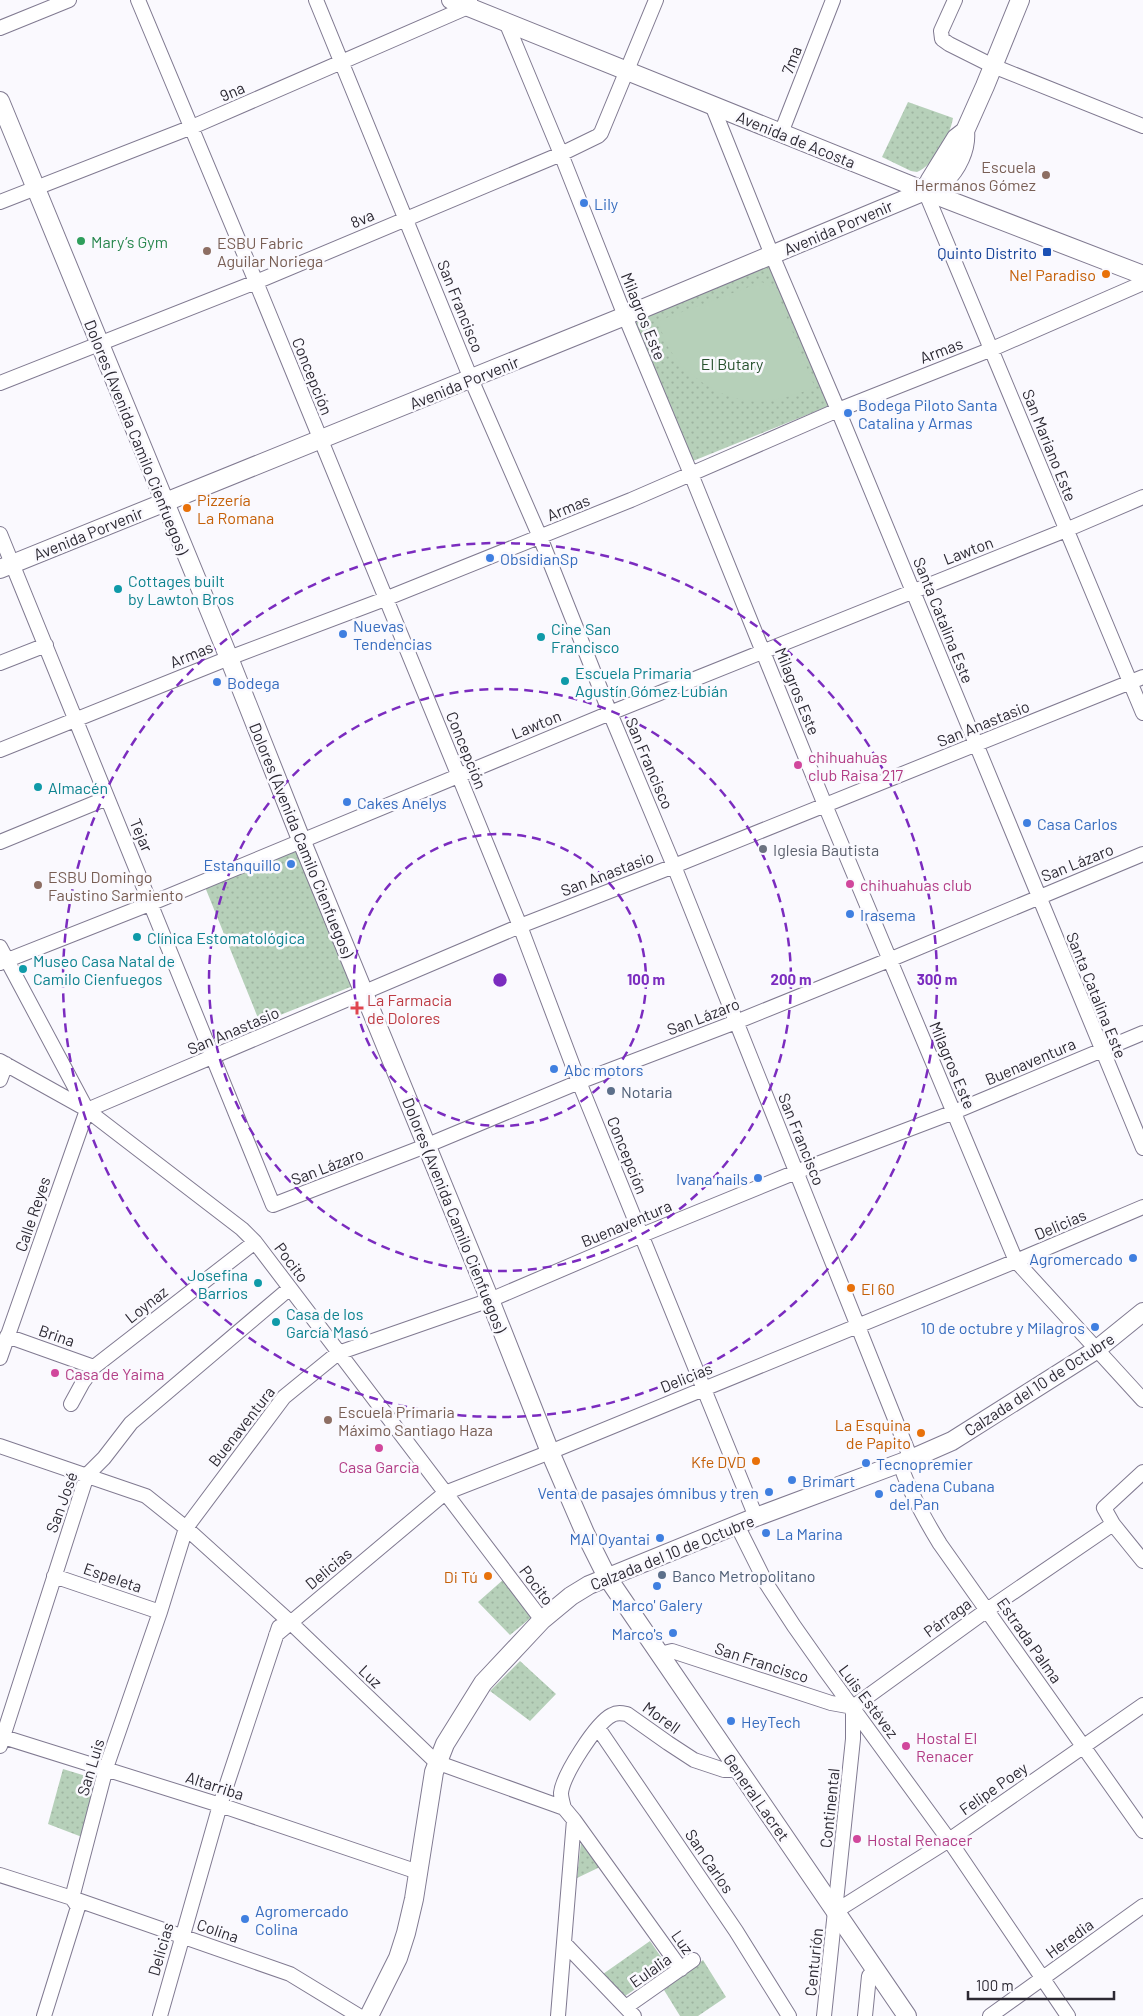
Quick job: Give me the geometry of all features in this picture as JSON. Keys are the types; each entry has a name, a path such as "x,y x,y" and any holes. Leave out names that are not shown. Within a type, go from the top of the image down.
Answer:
{"main road":[{"name":"Avenida de Acosta","path":"451,0 469,3 506,22 781,133 1143,275"},
{"name":"Avenida Porvenir","path":"6,566 625,316 926,191 943,182 958,161 966,142 966,130 1020,0"},
{"name":"Dolores (Avenida Camilo Cienfuegos)","path":"0,101 229,658 550,1452 585,1533 607,1577"},
{"name":"Calzada del 10 de Octubre","path":"369,2016 398,1958 406,1933 436,1762 456,1723 483,1683 542,1620 571,1596 607,1577 756,1517 906,1461 952,1441 1096,1350 1143,1312"},
{"name":"General Lacret","path":"607,1577 907,2016"}],"street":[{"path":"0,28 69,0"},
{"name":"Concepción","path":"138,0 256,282 520,926 579,1082 642,1235 702,1389 756,1517"},
{"name":"San Francisco","path":"316,0 407,218 471,379 540,537 610,713 674,866 858,1326 906,1461"},
{"name":"8va","path":"0,383 256,282 561,154 601,133 656,0"},
{"name":"7ma","path":"781,133 833,0"},
{"path":"955,0 941,31 942,39 994,66 1143,126"},
{"name":"9na","path":"0,202 192,127 342,63 469,3"},
{"name":"Milagros Este","path":"506,22 825,806 1016,1261 1143,1400"},
{"name":"Santa Catalina Este","path":"712,105 772,255 913,590 1038,898 1143,1148"},
{"name":"San Mariano Este","path":"926,191 1066,530 1137,679 1143,713"},
{"name":"Armas","path":"0,750 229,658 385,599 540,537 838,410 992,349 1143,283"},
{"name":"Lawton","path":"3,962 302,842 458,774 1066,530 1143,497"},
{"name":"Tejar","path":"0,534 6,566 46,644 273,1205"},
{"path":"0,663 46,644"},
{"name":"San Anastasio","path":"87,1110 520,926 825,806 1137,679"},
{"path":"0,842 107,798"},
{"name":"San Lázaro","path":"273,1205 427,1146 579,1082 736,1022 1143,854"},
{"name":"Pocito","path":"0,947 3,962 87,1110 242,1229 254,1242 542,1620"},
{"name":"Buenaventura","path":"186,1528 284,1397 338,1352 490,1300 796,1172 954,1112 1143,1033"},
{"path":"0,1080 3,1063 87,1110"},
{"name":"Calle Reyes","path":"0,1358 87,1110"},
{"name":"Delicias","path":"160,2016 220,1805 276,1635 287,1619 445,1493 858,1326 1143,1207"},
{"name":"Loynaz","path":"71,1404 94,1367 254,1242"},
{"name":"San José","path":"1,1740 87,1475 104,1458 131,1424 290,1288"},
{"name":"Brina","path":"7,1336 94,1367"},
{"name":"Luz","path":"0,1446 146,1496 186,1528 287,1619 436,1762 564,1808 681,1969"},
{"name":"Estrada Palma","path":"906,1461 908,1489 920,1513 1143,1831"},
{"path":"1143,1472 1104,1508 1113,1524 1143,1561"},
{"name":"Párraga","path":"853,1708 987,1610 1113,1524"},
{"name":"Luis Estévez","path":"738,1525 766,1583 825,1670 949,1840 1068,2016"},
{"name":"San Luis","path":"44,2016 78,1907 72,1898 106,1768 160,1612 186,1528"},
{"name":"Espeleta","path":"54,1576 160,1612"},
{"name":"San Francisco","path":"660,1654 672,1651 831,1703 853,1708"},
{"name":"Felipe Poey","path":"836,1911 949,1840 1143,1705"},
{"name":"Continental","path":"836,1911 853,1739 853,1708"},
{"name":"Morell","path":"564,1808 561,1794 564,1783 598,1728 611,1715 620,1712 627,1714 668,1744 694,1760 724,1770 737,1767"},
{"name":"San Carlos","path":"598,1728 736,1930 789,2016"},
{"name":"Altarriba","path":"1,1740 106,1768 418,1872"},
{"path":"558,2016 574,1820"},
{"name":"Colina","path":"0,1875 290,1974 359,2016"},
{"name":"Heredia","path":"990,2016 1143,1906"},
{"name":"Centurión","path":"824,2016 836,1911"},
{"path":"565,1944 630,2012"},
{"name":"Eulalia","path":"630,2012 693,1960"},
{"path":"865,2016 869,1976 876,1971"}],"green space":[{"path":"908,102 953,118 949,133 935,157 917,172 882,157"},
{"name":"El Butary","path":"771,265 829,406 693,461 635,321"},
{"path":"762,282 776,290 815,388 779,399 753,401 726,395 701,382 690,373 670,349 658,321"},
{"path":"297,849 353,986 260,1023 205,887"},
{"path":"504,1579 533,1616 510,1635 478,1602"},
{"path":"520,1661 556,1694 530,1721 490,1691"},
{"path":"63,1769 99,1780 82,1837 48,1824"},
{"path":"581,1842 600,1867 577,1878"},
{"path":"650,1941 668,1967 625,1996 603,1974"},
{"path":"703,1960 726,1997 698,2016 680,2016 664,1990"}],"place":[{"name":"Escuela Hermanos Gómez","path":"1046,175"},
{"name":"Lily","path":"584,203"},
{"name":"Mary’s Gym","path":"81,241"},
{"name":"ESBU Fabric Aguilar Noriega","path":"207,251"},
{"name":"Quinto Distrito","path":"1047,252"},
{"name":"Nel Paradiso","path":"1106,274"},
{"name":"Bodega Piloto Santa Catalina y Armas","path":"848,413"},
{"name":"Pizzería La Romana","path":"187,508"},
{"name":"ObsidianSp","path":"490,558"},
{"name":"Cottages built by Lawton Bros","path":"118,589"},
{"name":"Nuevas Tendencias","path":"343,634"},
{"name":"Cine San Francisco","path":"541,637"},
{"name":"Escuela Primaria Agustín Gómez Lubián","path":"565,681"},
{"name":"Bodega","path":"217,682"},
{"name":"chihuahuas club Raisa 217","path":"798,765"},
{"name":"Almacén","path":"38,787"},
{"name":"Cakes Anelys","path":"347,802"},
{"name":"Casa Carlos","path":"1027,823"},
{"name":"Iglesia Bautista","path":"763,849"},
{"name":"Estanquillo","path":"291,864"},
{"name":"chihuahuas club","path":"850,884"},
{"name":"ESBU Domingo Faustino Sarmiento","path":"38,885"},
{"name":"Irasema","path":"850,914"},
{"name":"Clínica Estomatológica","path":"137,937"},
{"name":"Museo Casa Natal de Camilo Cienfuegos","path":"23,969"},
{"name":"La Farmacia de Dolores","path":"357,1008"},
{"name":"Abc motors","path":"554,1069"},
{"name":"Notaria","path":"611,1091"},
{"name":"Ivana nails","path":"758,1178"},
{"name":"Agromercado","path":"1133,1258"},
{"name":"Josefina Barrios","path":"258,1283"},
{"name":"El 60","path":"851,1288"},
{"name":"Casa de los García Masó","path":"276,1322"},
{"name":"10 de octubre y Milagros","path":"1095,1327"},
{"name":"Casa de Yaima","path":"55,1373"},
{"name":"Escuela Primaria Máximo Santiago Haza","path":"328,1420"},
{"name":"La Esquina de Papito","path":"921,1433"},
{"name":"Casa Garcia","path":"379,1448"},
{"name":"Kfe DVD","path":"756,1461"},
{"name":"Tecnopremier","path":"866,1463"},
{"name":"Brimart","path":"792,1480"},
{"name":"Venta de pasajes ómnibus y tren","path":"769,1492"},
{"name":"cadena Cubana del Pan","path":"879,1494"},
{"name":"La Marina","path":"766,1533"},
{"name":"MAI Oyantai","path":"660,1538"},
{"name":"Banco Metropolitano","path":"662,1575"},
{"name":"Di Tú","path":"488,1576"},
{"name":"Marco' Galery","path":"657,1586"},
{"name":"Marco's","path":"673,1633"},
{"name":"HeyTech","path":"731,1721"},
{"name":"Hostal El Renacer","path":"906,1746"},
{"name":"Hostal Renacer","path":"857,1839"},
{"name":"Agromercado Colina","path":"245,1919"}]}
